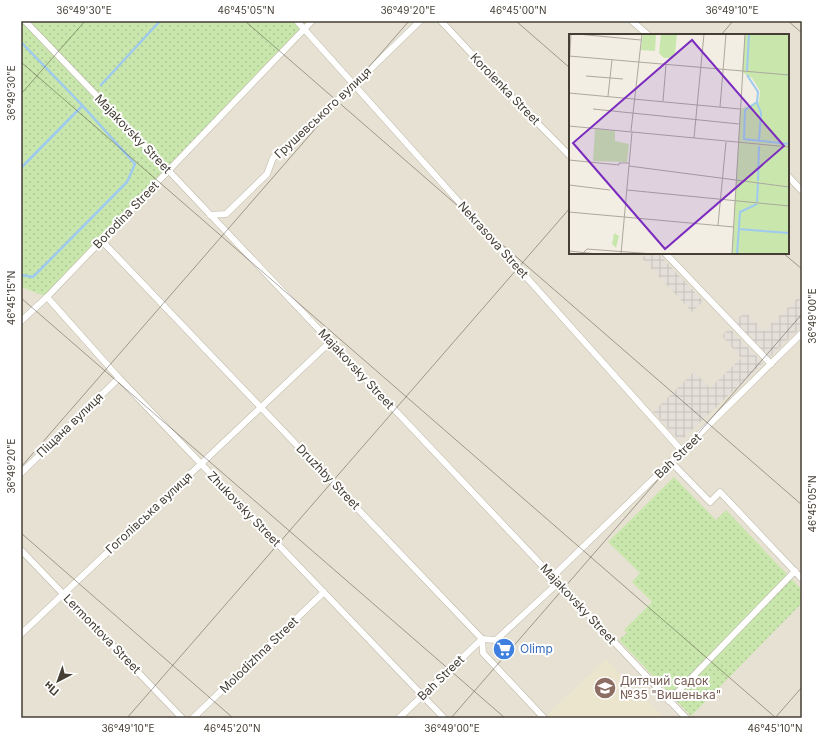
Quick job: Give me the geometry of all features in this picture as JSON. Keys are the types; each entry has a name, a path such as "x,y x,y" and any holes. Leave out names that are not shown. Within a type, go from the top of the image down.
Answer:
{"street":[{"name":"Majakovsky Street","path":"24,21 168,170 686,718"},
{"name":"Nekrasova Street","path":"297,21 682,451"},
{"name":"Borodina Street","path":"21,321 46,297 312,21"},
{"name":"Грушевського вулиця","path":"210,215 226,214 267,174 273,158 354,85 420,21"},
{"name":"Korolenka Street","path":"441,21 569,155"},
{"path":"632,21 647,34"},
{"path":"789,177 802,191"},
{"name":"Druzhby Street","path":"101,240 482,639 483,653 544,718"},
{"path":"666,254 771,364"},
{"name":"Zhukovsky Street","path":"46,297 119,378 444,718"},
{"name":"Bah Street","path":"552,577 802,334"},
{"name":"Гоголівська вулиця","path":"21,634 330,342"},
{"name":"Піщана вулиця","path":"21,473 119,378"},
{"path":"671,462 710,502 720,492 802,579"},
{"name":"Lermontova Street","path":"21,550 182,718"},
{"path":"669,701 795,572"},
{"path":"482,639 496,640 558,583"},
{"name":"Molodizhna Street","path":"193,718 324,592"},
{"name":"Bah Street","path":"399,718 482,639"}],"shaded area":[{"path":"312,21 802,21 802,718 21,718 21,287 47,297"},
{"path":"647,254 659,254 703,301 692,312 642,258"},
{"path":"802,294 802,326 770,357 735,321 745,312 764,331"},
{"path":"729,328 763,363 680,441 653,412 694,372 710,388 741,358 722,336"},
{"name":"Дитячий садок №35 \"Вишенька\"","path":"606,659 664,718 545,717"}],"green space":[{"path":"21,21 23,21 166,171 47,297 21,287"},
{"path":"26,21 311,21 168,169"},
{"path":"674,477 716,520 726,510 802,590 802,603 691,716 619,640 627,633 624,630 652,602 632,582 640,573 608,542"}],"waterway":[{"path":"101,85 160,21"},
{"path":"21,42 82,105 135,164 127,182 33,277 21,275"},
{"path":"21,168 82,106"}],"place":[{"name":"Olimp","path":"504,649"},
{"name":"Дитячий садок №35 \"Вишенька\"","path":"605,688"}]}
